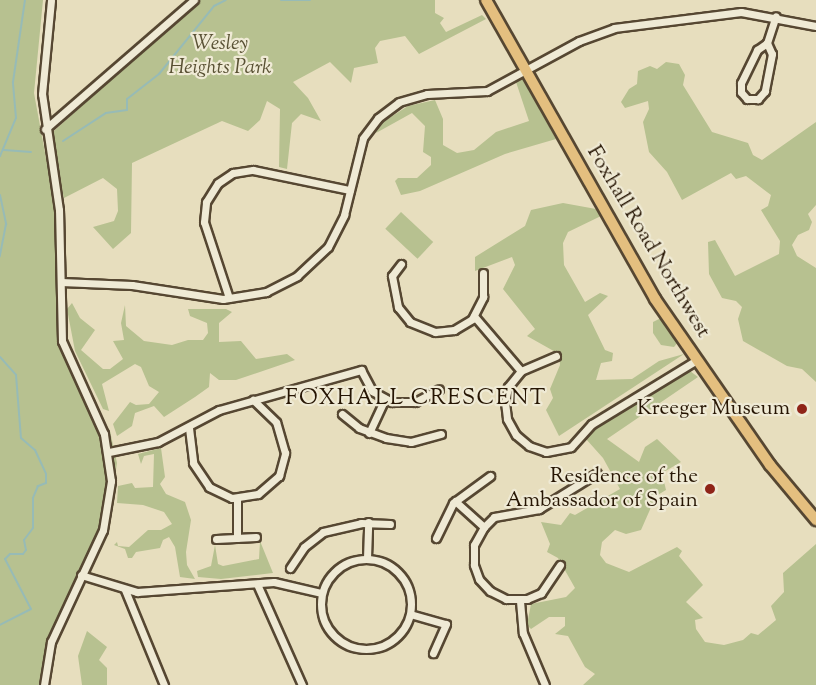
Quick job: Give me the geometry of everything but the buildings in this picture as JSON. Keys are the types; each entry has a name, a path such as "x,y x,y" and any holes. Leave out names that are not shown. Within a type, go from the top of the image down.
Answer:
{"main road":[{"name":"Foxhall Road Northwest","path":"486,0 646,285 774,470 816,520"}],"street":[{"path":"44,685 53,638 106,519 111,490 109,452 100,423 63,348 59,210 45,129 42,94 51,0"},
{"path":"45,129 194,0"},
{"path":"61,282 132,285 230,298 266,292 307,268 332,240 350,190 363,138 392,106 416,96 482,92 609,30 729,12 776,16 816,26"},
{"path":"767,43 772,54 764,93 755,100 747,99 741,92 741,83 757,50 767,43 776,16"},
{"path":"230,298 204,222 207,200 218,183 233,173 252,170 350,190"},
{"path":"401,264 392,281 397,304 410,322 425,330 442,332 461,327 474,316 483,297 483,273"},
{"path":"474,316 521,371"},
{"path":"556,356 521,371 506,394 508,424 527,445 554,452 571,447 592,424 697,360"},
{"path":"109,452 158,442 189,428 219,410 361,370 369,387 386,399 415,402 439,389"},
{"path":"369,433 386,399"},
{"path":"189,428 193,463 201,479 218,494 237,499 266,490 279,476 285,459 279,426 253,400"},
{"path":"342,414 369,433 411,442 441,434"},
{"path":"560,565 541,593 520,601 495,595 477,575 473,550 484,527 507,512 539,509 597,472"},
{"path":"436,538 455,501 490,476"},
{"path":"237,499 237,538"},
{"path":"455,501 484,527"},
{"path":"290,568 320,534 368,522 390,524"},
{"path":"367,558 368,522"},
{"path":"216,539 256,537"},
{"path":"367,558 388,564 402,576 411,596 410,614 400,635 386,645 355,648 342,643 328,628 321,612 321,593 336,570 367,558"},
{"path":"81,575 125,590 149,592 281,583 321,593"},
{"path":"257,584 302,685"},
{"path":"125,590 164,685"},
{"path":"520,601 523,633 545,685"},
{"path":"410,614 446,624 444,635 433,654"}],"green space":[{"path":"0,0 43,0 34,93 57,218 56,301 61,351 110,431 117,463 107,532 66,614 40,685 0,685"},
{"name":"Wesley Heights Park","path":"199,0 435,0 435,13 444,18 440,23 446,32 482,15 486,19 419,54 405,36 380,41 375,48 378,63 354,68 351,83 330,62 293,82 308,98 321,121 301,114 292,123 287,169 279,167 280,109 267,101 260,120 248,131 222,121 132,163 131,233 113,249 93,227 114,221 118,211 117,189 103,178 64,198 51,145 54,131"},
{"path":"666,62 679,64 685,75 683,85 712,132 748,143 753,155 762,160 816,122 816,205 808,214 812,222 809,230 798,235 792,245 797,256 816,268 816,382 802,369 787,366 743,341 738,319 742,307 736,301 722,298 709,274 708,242 715,240 735,276 779,254 780,241 761,210 768,206 771,195 746,176 736,179 731,173 682,200 667,172 649,152 643,122 649,109 648,101 625,108 621,102 629,89 637,84 638,71 650,66 657,69"},
{"path":"523,79 556,139 505,154 420,191 401,195 395,181 398,178 417,178 431,165 431,157 423,152 425,126 412,113 376,133 383,122 408,106 435,100 443,119 443,145 457,153 474,150 496,132 529,121 516,82"},
{"path":"563,203 596,209 601,216 568,232 563,243 564,265 585,302 600,293 608,296 588,315 605,350 613,353 612,361 601,363 596,380 632,379 659,361 684,354 559,436 546,410 553,398 550,389 560,365 559,354 527,336 535,329 503,289 515,265 512,257 475,271 475,257 525,226 531,210"},
{"path":"401,212 433,242 417,259 385,229"},
{"path":"72,303 80,318 95,330 81,350 103,369 110,369 123,359 113,341 124,340 121,323 125,305 126,326 144,341 172,345 188,340 203,340 208,333 207,323 190,316 188,309 226,309 232,312 219,323 219,342 241,341 256,359 287,354 295,360 236,380 219,380 210,373 209,387 195,397 164,417 154,406 135,413 132,426 117,436 113,424 130,402 136,405 149,404 159,392 149,386 141,367 135,364 102,384 109,411 103,409 75,351 67,309"},
{"path":"661,318 678,342 674,347 661,345 653,333 653,322"},
{"path":"690,371 698,377 607,439 639,462 645,447 657,439 681,462 662,473 666,490 656,496 641,530 626,534 615,530 602,542 600,555 606,563 629,572 677,547 682,551 679,556 703,585 686,602 703,618 695,620 696,629 705,642 724,645 743,640 751,633 758,635 776,620 771,606 784,592 783,573 816,544 816,685 583,685 595,674 585,667 568,636 555,634 565,626 565,617 549,617 531,629 527,625 531,604 566,597 575,588 558,558 547,552 550,544 541,522 561,525 570,513 575,515 620,489 603,458 586,439 598,426"},
{"path":"161,448 165,477 160,484 166,494 185,502 191,520 186,552 187,565 195,579 180,577 175,547 169,537 163,540 160,548 136,552 132,558 128,558 125,549 114,545 117,542 118,546 129,547 148,530 161,530 172,524 164,512 143,505 117,503 118,486 132,483 135,488 153,487 154,454 144,456 141,464 138,454"},
{"path":"260,541 273,573 221,579 198,577 197,571 211,566 215,545 218,564 223,566 259,559"},
{"path":"87,631 107,647 99,660 107,668 107,685 82,685 78,656"}],"waterway":[{"path":"0,156 16,118 13,82 25,0"},
{"path":"63,141 106,113 127,110 127,99 159,74 214,6 226,0"},
{"path":"281,0 310,0"},
{"path":"4,150 31,152"},
{"path":"0,195 6,224 0,256"},
{"path":"0,357 16,375 21,438 35,450 46,474 46,483 38,486 33,498 33,528 24,540 26,550 23,554 10,554 5,559 31,609 0,625"}],"place":[{"name":"Kreeger Museum","path":"802,409"},
{"name":"Residence of the Ambassador of Spain","path":"710,489"}],"district":[{"name":"FOXHALL CRESCENT","path":"416,400"}]}
